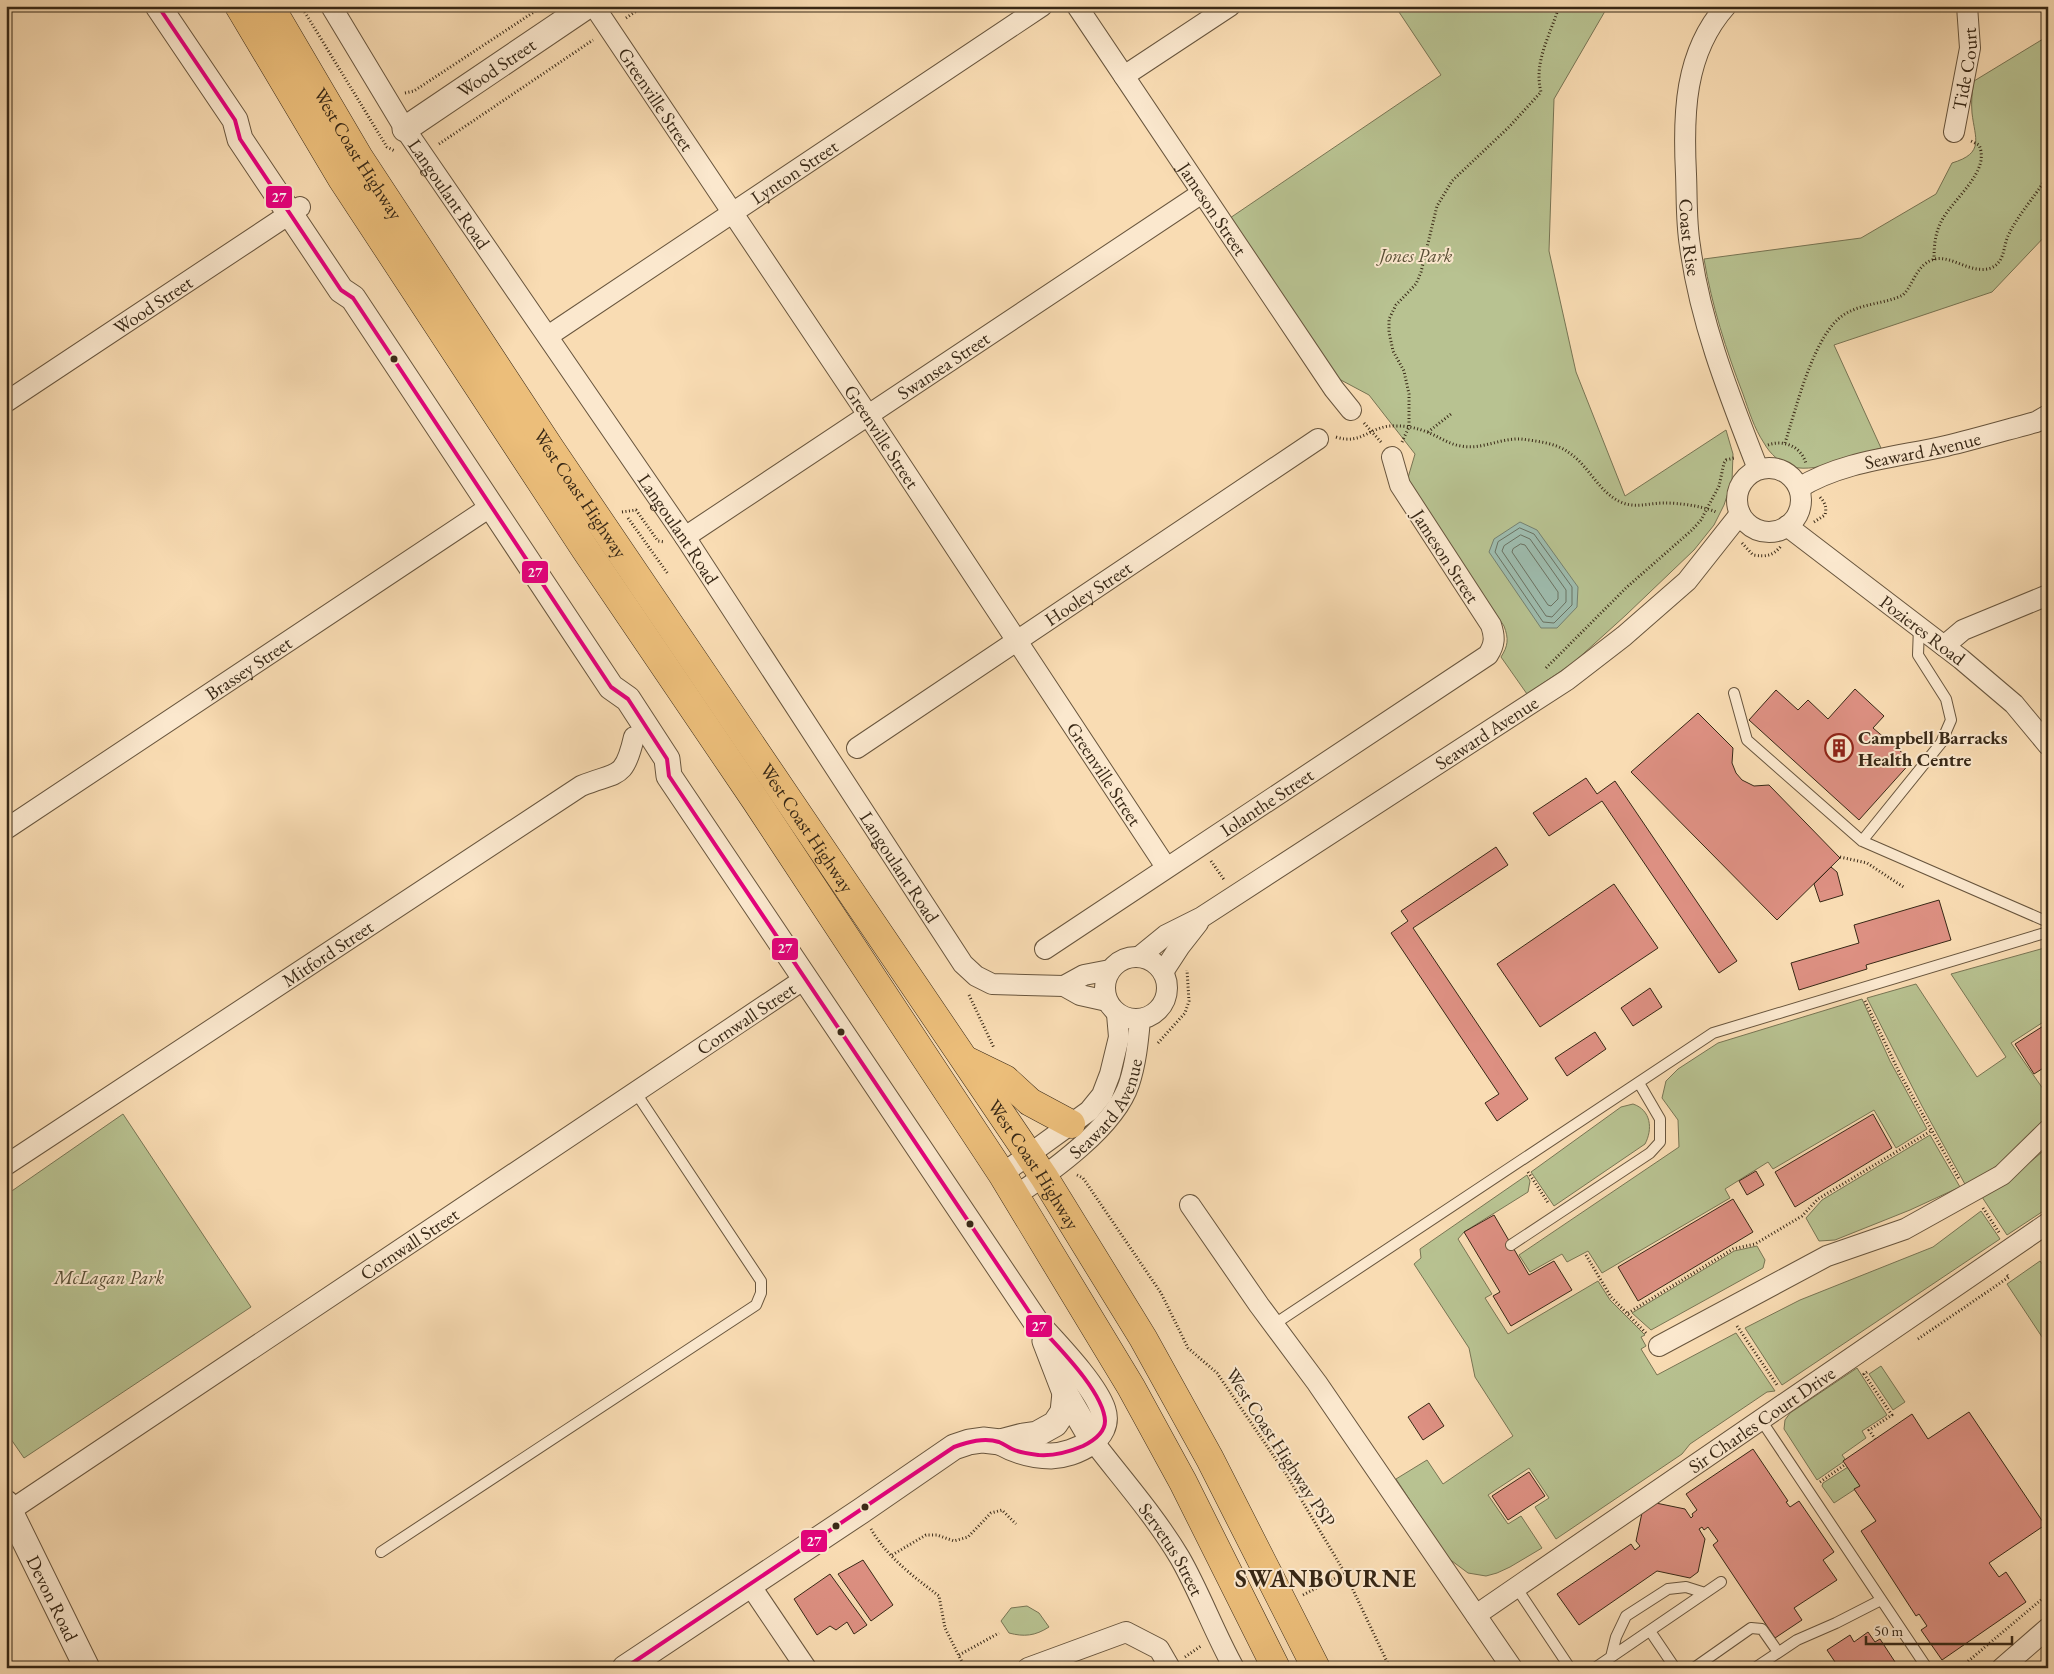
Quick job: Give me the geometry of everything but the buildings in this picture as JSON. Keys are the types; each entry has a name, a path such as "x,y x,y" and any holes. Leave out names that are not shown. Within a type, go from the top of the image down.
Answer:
{"highway":[{"name":"West Coast Highway","path":"239,6 342,179 585,549 761,810 1009,1185 1131,1387 1183,1482 1276,1668"},
{"name":"West Coast Highway","path":"270,6 360,159 550,448 1037,1166 1143,1338 1206,1450 1316,1668"},
{"path":"966,1061 1005,1079 1030,1102 1072,1124"}],"street":[{"name":"Servetus Street","path":"158,6 234,120 240,139 294,210 340,290 353,298 611,687 616,708 634,737 655,768 669,776 1038,1325 1080,1373 1100,1402 1106,1422 1103,1431 1092,1441"},
{"name":"Langoulant Road","path":"331,6 405,129 419,158 548,336 678,540 963,964 976,976 992,984 1064,986 1080,995 1112,1008"},
{"name":"Lynton Street","path":"548,336 1042,6"},
{"name":"Jameson Street","path":"1077,6 1334,389 1351,410"},
{"path":"1124,76 1230,6"},
{"name":"Coast Rise","path":"1726,6 1717,16 1698,51 1688,82 1683,130 1689,244 1698,291 1712,343 1755,461"},
{"name":"Tide Court","path":"1954,132 1970,48 1967,6"},
{"name":"Wood Street","path":"405,129 588,7"},
{"name":"Greenville Street","path":"588,7 609,30 868,415 1015,641 1166,867"},
{"name":"Swansea Street","path":"678,540 1202,193"},
{"name":"Wood Street","path":"6,402 294,210"},
{"name":"Seaward Avenue","path":"1804,485 1860,464 1947,445 2036,422 2048,415"},
{"name":"Hooley Street","path":"857,748 1318,439"},
{"name":"Jameson Street","path":"1392,457 1400,485 1491,625 1495,635 1494,646 1488,655"},
{"path":"1755,461 1787,473 1804,485 1799,510 1791,529 1765,532 1755,529 1736,518 1739,487 1749,474 1755,461"},
{"name":"Brassey Street","path":"6,830 490,507"},
{"name":"Seaward Avenue","path":"1139,956 1166,935 1202,917 1567,680 1624,636 1687,581 1736,518"},
{"name":"Pozieres Road","path":"1791,529 1944,646 2014,704 2048,745"},
{"path":"1944,646 1963,630 2048,595"},
{"name":"Iolanthe Street","path":"1045,949 1488,655"},
{"name":"Servetus Street","path":"611,687 628,699 667,760 669,776"},
{"name":"Mitford Street","path":"6,1166 581,786 617,774 625,767 634,737"},
{"name":"Seaward Avenue","path":"1163,972 1202,917"},
{"path":"1139,956 1153,961 1163,972 1167,982 1164,1002 1158,1011 1150,1017 1140,1020 1128,1019 1112,1008 1104,991 1105,980 1110,970 1123,960 1139,956"},
{"name":"Langoulant Road","path":"1064,986 1084,975 1110,970"},
{"name":"Cornwall Street","path":"9,1506 806,978"},
{"name":"Seaward Avenue","path":"1037,1166 1072,1124 1090,1111 1102,1095 1110,1074 1119,1037 1112,1008"},
{"name":"Seaward Avenue","path":"1009,1185 1037,1166 1092,1135 1113,1113 1129,1086 1136,1060 1140,1020"},
{"path":"1659,1346 1826,1256 1905,1229 2002,1175 2048,1130"},
{"path":"1190,1205 1273,1325 1317,1383 1512,1668"},
{"name":"Sir Charles Court Drive","path":"1476,1615 2048,1223"},
{"name":"Servetus Street","path":"1038,1325 1065,1393 1092,1441 1149,1513 1180,1559 1234,1668"},
{"path":"626,1668 954,1447 969,1442 983,1440 1000,1442 1037,1434 1054,1424 1063,1412 1065,1393"},
{"path":"1000,1442 1016,1451 1053,1456 1070,1452 1092,1441"},
{"name":"Devon Road","path":"9,1506 87,1668"},
{"path":"750,1585 806,1668"},
{"path":"2002,1668 2048,1628"},
{"path":"1028,1668 1126,1632 1159,1649 1177,1662"}],"lane":[{"path":"1862,841 1941,743 1951,720 1946,699 1918,655 1919,627"},
{"path":"1734,693 1746,740 1862,841 2048,922"},
{"path":"1273,1325 1713,1033 2048,932"},
{"path":"1512,1245 1650,1153 1660,1142 1660,1119 1639,1083"},
{"path":"381,1552 756,1305 761,1293 761,1281 636,1092"},
{"path":"1760,1420 1927,1668"},
{"path":"1595,1668 1721,1582"},
{"path":"1516,1587 1570,1668"},
{"path":"1611,1657 1616,1637 1626,1616 1668,1589 1686,1587 1705,1593"},
{"path":"1754,1668 1797,1640 1882,1600"},
{"path":"1694,1668 1751,1628 1762,1629 1778,1652"},
{"path":"1650,1631 1675,1668"}],"path":[{"path":"301,6 387,147 419,158 644,6"},
{"path":"405,92 414,92 543,6"},
{"path":"1351,410 1373,430 1392,457 1409,427 1409,394 1404,371 1393,351 1388,332 1389,319 1396,305 1416,284 1421,272 1438,206 1452,181 1509,127 1541,92 1538,78 1540,62 1559,6"},
{"path":"1934,260 1934,240 1941,222 1953,202 1971,184 1981,163 1983,153 1979,144 1954,132"},
{"path":"1785,443 1816,351 1828,328 1844,314 1855,309 1903,296 1908,291 1918,270 1926,263 1934,260 1948,259 1963,266 1981,269 1991,268 2002,259 2009,234 2048,175"},
{"path":"1428,432 1451,414"},
{"path":"1318,439 1331,434 1351,440 1385,426 1409,427 1428,432 1444,442 1461,446 1479,447 1497,441 1519,439 1549,444 1568,451 1612,498 1625,504 1636,506 1665,503 1707,509 1736,518 1742,543 1753,555 1770,556 1777,551 1791,529 1821,518 1826,511 1826,506 1804,485 1805,459 1794,447 1785,443 1772,444 1755,461 1726,460 1719,486 1707,509 1692,530 1627,587 1545,669"},
{"path":"622,512 636,510 658,541 678,540"},
{"path":"1207,855 1235,896"},
{"path":"1840,858 1867,863 1905,888"},
{"path":"1154,1049 1160,1039 1185,1013 1189,1001 1188,966"},
{"path":"1860,989 1880,1035 1931,1131 1968,1194 1979,1200 2010,1249"},
{"path":"1628,1312 1733,1249 1755,1244 1764,1239 1802,1216 1818,1199 1931,1131"},
{"path":"1521,1161 1556,1215"},
{"name":"West Coast Highway PSP","path":"1085,1170 1083,1178 1161,1293 1188,1348 1217,1373 1286,1474 1344,1573 1390,1668"},
{"path":"1586,1255 1611,1297 1628,1312 1659,1346"},
{"path":"1915,1341 2009,1278 2005,1272"},
{"path":"1726,1310 1788,1401"},
{"path":"1861,1370 1892,1415 1869,1430 1875,1439"},
{"path":"1864,1374 1871,1370"},
{"path":"1821,1490 1817,1483 1846,1464"},
{"path":"892,1555 926,1535 937,1535 954,1541 968,1537 991,1512 1002,1510 1016,1524"},
{"path":"861,1511 878,1542 911,1574 939,1596 945,1628 965,1668"},
{"path":"1300,1597 1344,1573"},
{"path":"1960,1668 2048,1594"},
{"path":"959,1655 999,1633"},
{"path":"1177,1662 1205,1644"}],"green space":[{"name":"Jones Park","path":"1395,6 1608,6 1554,99 1549,251 1576,372 1625,496 1726,430 1733,454 1732,481 1724,505 1714,525 1694,550 1573,663 1527,694 1501,657 1507,642 1504,626 1407,481 1415,454 1369,395 1339,379 1230,218 1441,75"},
{"path":"2048,36 2048,192 2045,197 2048,199 2048,233 1992,292 1834,345 1881,448 1814,468 1793,467 1780,461 1766,447 1750,413 1720,328 1704,259 1861,238 1936,194 1952,163 1969,155 1974,150 1976,138 1972,113 1972,93 1974,81"},
{"path":"2048,947 2048,1019 2011,1043 2048,1096 2048,1120 1998,1165 1966,1186 1922,1106 1867,998 1916,984 1977,1077 2006,1057 1951,974"},
{"path":"1862,999 1890,1061 1927,1129 1896,1148 1874,1110 1773,1169 1768,1162 1725,1189 1730,1198 1602,1273 1588,1251 1567,1262 1562,1254 1530,1272 1519,1255 1679,1147 1678,1120 1662,1098 1666,1081 1678,1069 1718,1043"},
{"path":"1633,1104 1644,1111 1649,1121 1648,1138 1645,1144 1554,1206 1531,1172 1621,1107"},
{"name":"McLagan Park","path":"123,1114 251,1307 24,1458 6,1432 6,1195"},
{"path":"1930,1135 1960,1187 1910,1210 1835,1240 1819,1241 1806,1218 1822,1200"},
{"path":"2048,1147 2048,1208 2007,1235 1982,1197 2004,1184"},
{"path":"1527,1175 1530,1181 1528,1192 1464,1232 1458,1239 1492,1294 1485,1298 1508,1334 1598,1281 1610,1300 1645,1335 1641,1337 1646,1346 1641,1349 1657,1375 1736,1333 1775,1391 1767,1392 1690,1444 1682,1454 1556,1539 1535,1507 1549,1498 1529,1468 1488,1495 1508,1524 1521,1516 1542,1548 1510,1567 1486,1576 1468,1573 1448,1558 1396,1479 1427,1460 1443,1484 1513,1436 1475,1377 1469,1348 1414,1264 1421,1258 1420,1249"},
{"path":"1981,1211 2000,1239 1782,1385 1745,1328 1800,1300 1933,1247"},
{"path":"1757,1246 1765,1260 1763,1268 1651,1330 1632,1313 1734,1251"},
{"path":"2040,1261 2048,1272 2048,1346 2007,1284"},
{"path":"1881,1366 1905,1402 1893,1410 1869,1374"},
{"path":"1857,1368 1887,1415 1862,1431 1866,1438 1842,1455 1845,1459 1843,1462 1817,1480 1784,1429 1785,1420 1790,1413"},
{"path":"1848,1467 1860,1486 1834,1503 1822,1486 1823,1483"},
{"path":"1027,1606 1039,1613 1049,1627 1029,1635 1009,1633 1001,1621 1011,1608"}],"water":[{"path":"1520,522 1537,530 1578,587 1577,607 1557,628 1541,628 1489,552 1494,539"}],"transit line":[{"name":"27","path":"158,6 235,120 240,139 341,290 353,298 611,687 628,699 667,759 669,776 1038,1325 1078,1370 1103,1409 1105,1421 1101,1433 1087,1444 1067,1452 1050,1455 1029,1454 999,1442 988,1440 970,1442 954,1447 625,1668"}],"place":[{"name":"Campbell Barracks Health Centre","path":"1839,748"}],"district":[{"name":"SWANBOURNE","path":"1326,1579"}]}
